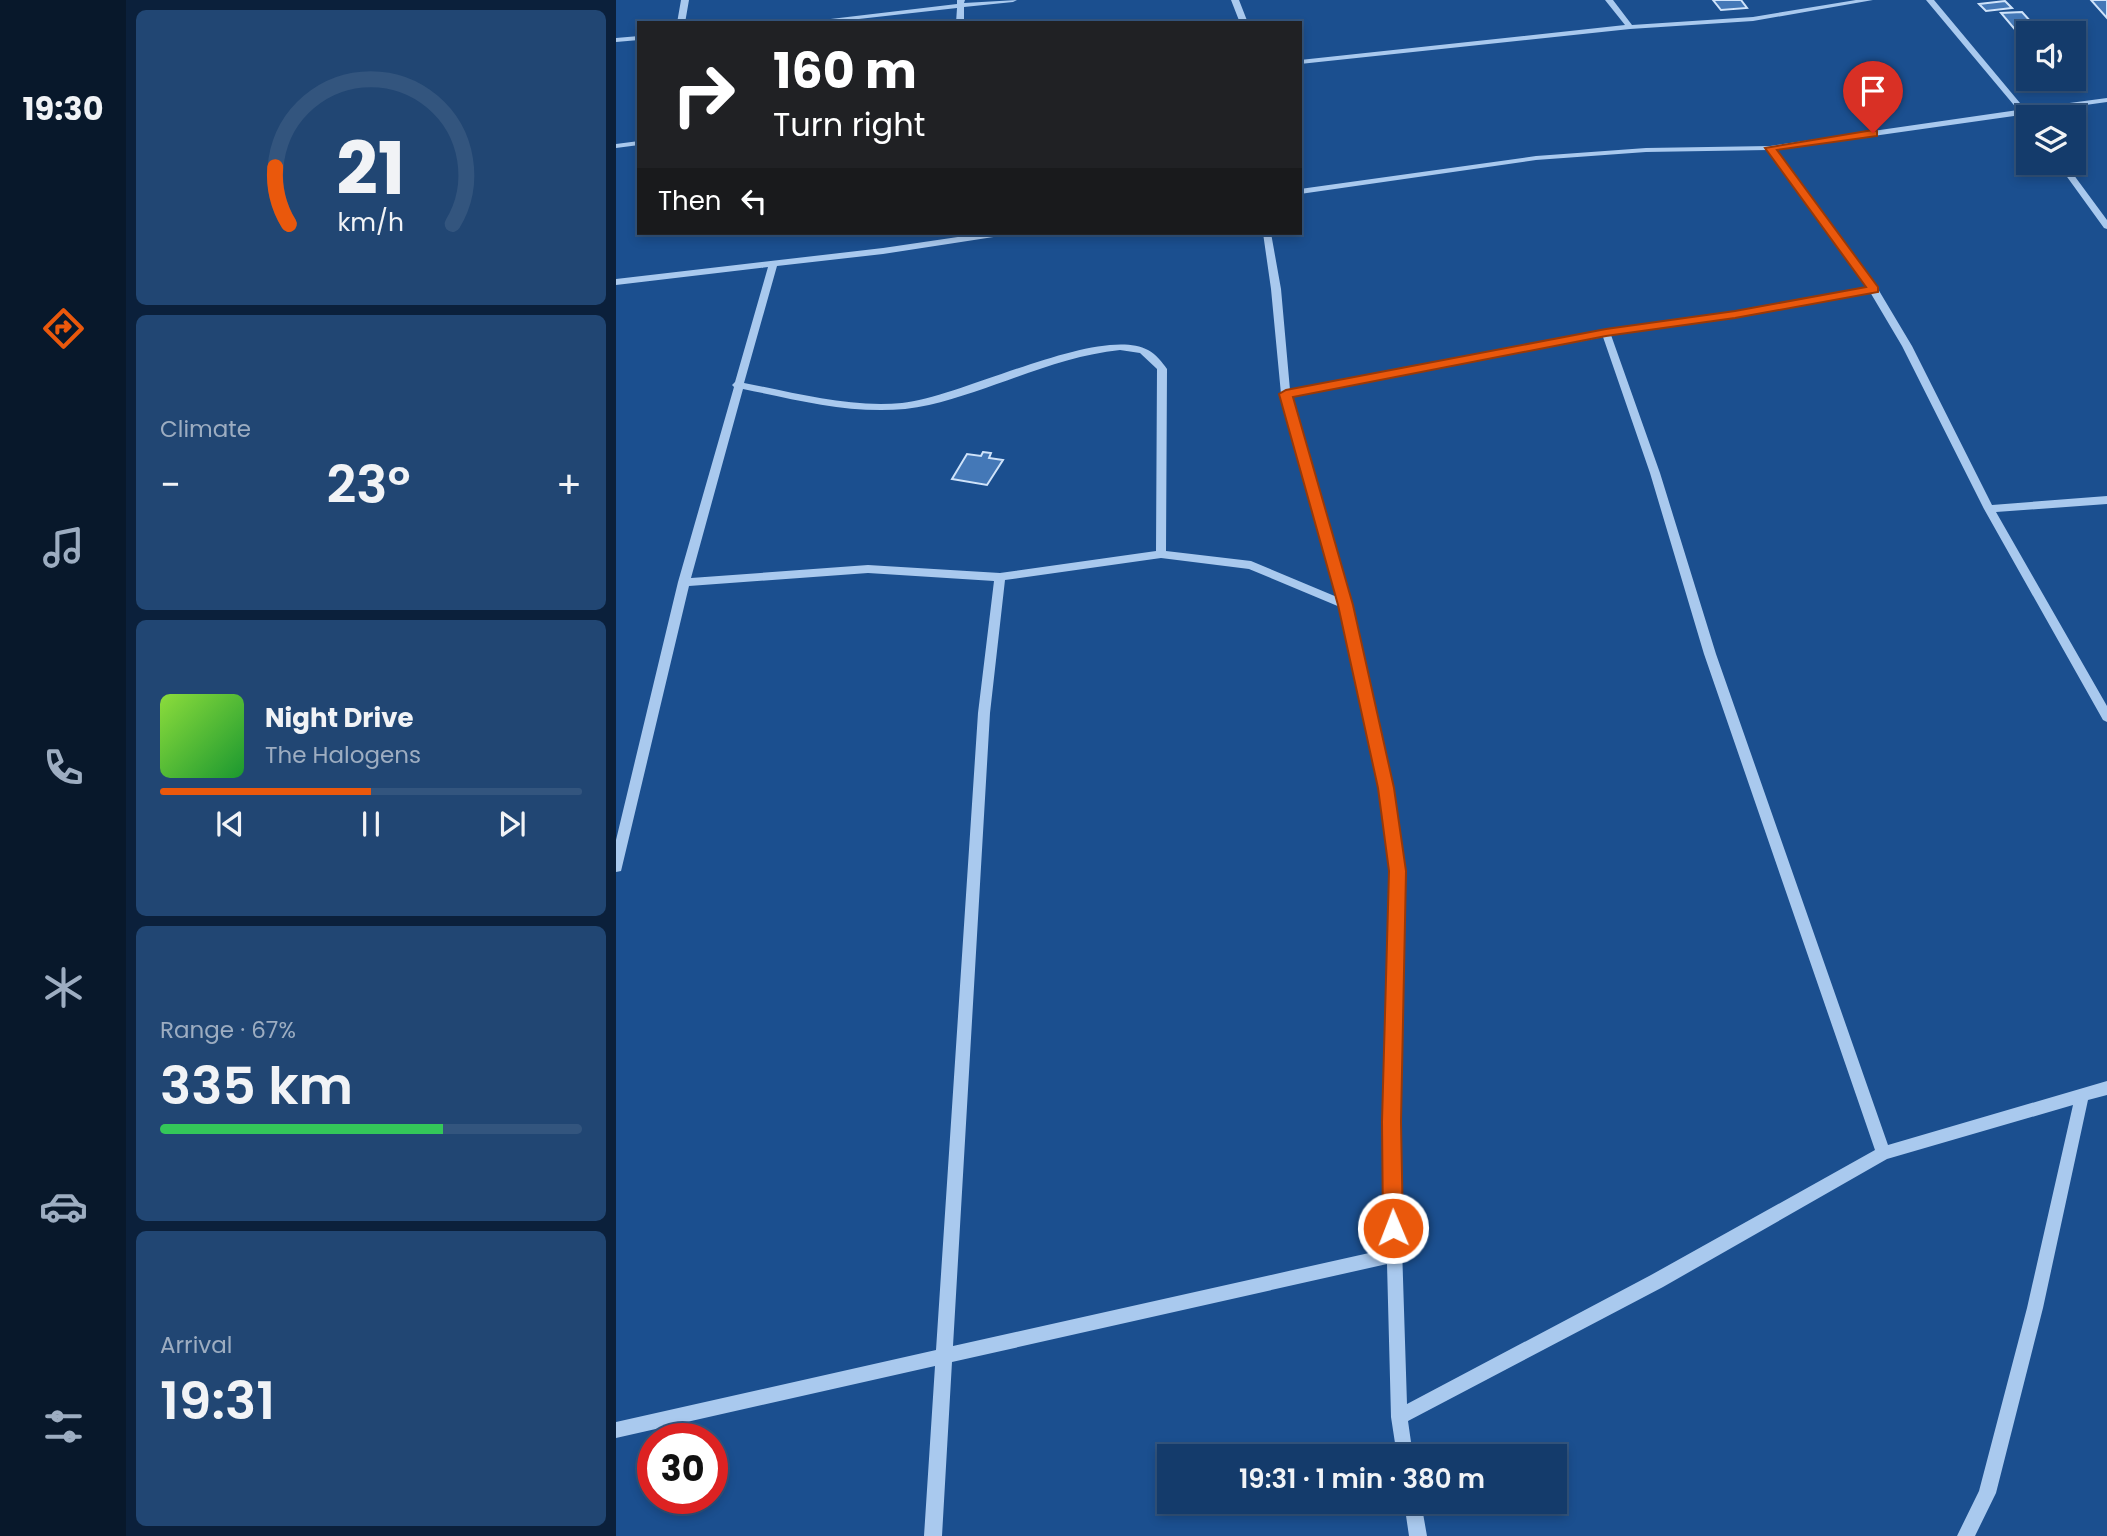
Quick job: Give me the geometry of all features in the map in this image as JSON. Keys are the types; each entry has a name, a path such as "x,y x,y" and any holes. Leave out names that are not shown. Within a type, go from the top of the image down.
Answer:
{"street":[{"path":"681,21 685,0"},
{"path":"816,21 960,3 1013,0"},
{"path":"1235,0 1243,21"},
{"path":"1609,0 1630,27"},
{"path":"1302,62 1630,27 1753,19 1869,0"},
{"path":"1930,0 2017,105"},
{"path":"960,3 960,21"},
{"path":"616,40 637,38"},
{"path":"2080,105 2107,100"},
{"path":"1302,192 1536,159 1646,150 1770,148 2016,116"},
{"path":"616,146 637,144"},
{"path":"1770,148 1873,289 1907,346 1989,509 2107,717"},
{"path":"2070,175 2107,226"},
{"path":"616,282 773,264 981,235"},
{"path":"1267,235 1276,289 1286,394 1345,605 1386,788 1398,871 1391,1122 1399,1417 1403,1444"},
{"path":"616,867 684,582 773,264"},
{"path":"1286,394 1606,333 1735,314 1873,289"},
{"path":"1606,333 1655,473 1710,654 1885,1153"},
{"path":"737,385 849,406 903,407 938,401 1070,355 1124,346 1146,351 1163,369 1161,554"},
{"path":"1989,509 2107,500"},
{"path":"684,582 868,569 1000,577 1161,554 1251,565 1345,605"},
{"path":"933,1536 984,713 1000,577"},
{"path":"1399,1417 1657,1281 1885,1153 2107,1088"},
{"path":"1966,1536 1991,1480 2035,1308 2082,1094"},
{"path":"616,1430 1393,1255"},
{"path":"1415,1514 1418,1536"}],"building":[{"path":"1713,0 1741,0 1747,8 1721,10"},
{"path":"2091,0 2107,0 2107,18"},
{"path":"2005,1 2012,8 1986,11 1979,4"},
{"path":"2022,12 2030,21 2016,21 2016,31 2001,13"},
{"path":"983,452 991,453 989,458 1003,460 987,485 952,479 967,454 981,456"}],"route":[{"path":"1393,1228 1391,1122 1398,871 1386,788 1345,605 1286,394 1451,365 1606,333 1735,314 1873,289 1770,148 1873,133"}]}
